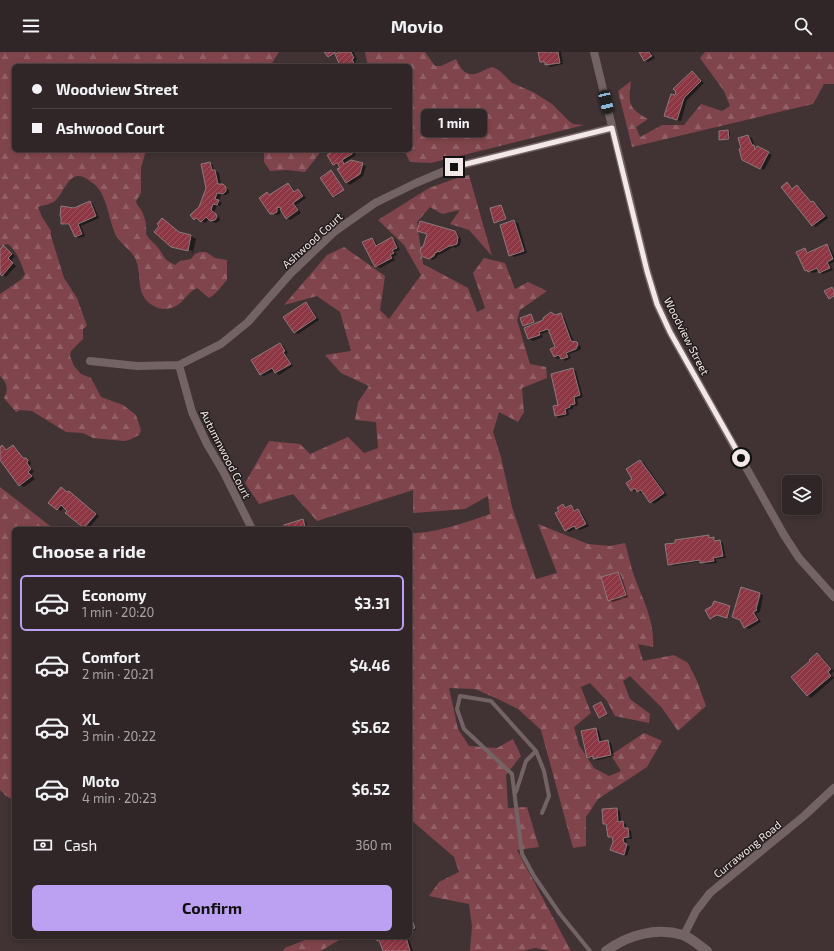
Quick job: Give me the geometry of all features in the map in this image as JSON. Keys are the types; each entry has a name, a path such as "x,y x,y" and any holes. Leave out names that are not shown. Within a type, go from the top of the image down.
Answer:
{"street":[{"name":"Woodview Street","path":"594,52 647,271 657,304 670,332 784,535 799,558 834,597"},
{"name":"Ashwood Court","path":"90,361 136,366 179,365 221,344 244,325 290,274 334,232 375,203 454,167 612,128"},
{"name":"Autumnwood Court","path":"179,365 192,412 207,444 223,471 251,527"},
{"name":"Currawong Road","path":"684,936 696,911 710,893 804,816 834,788"},
{"path":"606,951 617,943 631,937 659,932 684,936 702,950"}],"lane":[{"path":"542,813 549,796 544,772 536,750 491,701 460,696 457,709 464,729 512,774 522,854 534,876 560,914 590,951"},
{"path":"515,794 526,761 536,750"}],"green space":[{"path":"0,52 279,52 271,64 12,64 12,152 148,152 145,154 141,168 141,193 136,201 145,218 147,236 165,258 175,265 180,261 191,259 195,254 200,252 206,252 215,258 227,260 227,280 212,297 209,298 197,288 179,304 167,309 160,308 148,302 144,297 141,291 139,271 135,258 117,237 101,192 90,181 83,177 75,176 55,201 38,207 42,217 51,231 51,236 64,278 77,298 87,326 83,329 83,339 71,351 70,356 74,366 81,374 91,378 101,397 123,405 136,415 141,430 139,435 124,441 93,438 83,433 66,432 32,411 20,410 16,412 4,398 6,386 0,376 0,294 22,279 25,274 14,250 8,244 0,246"},
{"path":"365,52 425,52 435,66 441,66 456,59 459,66 470,74 478,73 493,67 500,71 512,83 533,92 552,104 573,124 584,125 431,163 410,162 405,152 412,152 412,64 368,64"},
{"path":"705,52 834,52 834,84 824,84 813,104 632,147 618,91 631,81 631,104 636,112 648,119 636,127 640,137 662,125 684,125 701,104 722,111 730,106 724,91 700,58"},
{"path":"264,152 320,152 305,172 287,170 270,171 264,162"},
{"path":"469,175 492,256 469,230 450,224 460,210 442,214 430,207 417,222 423,264 468,288 477,312 485,308 473,273 484,258 505,263 515,289 528,282 547,291 520,310 517,320 530,364 546,367 547,378 522,388 524,412 518,422 499,412 493,432 501,457 512,507 536,579 557,573 538,524 588,544 610,546 625,543 633,573 652,628 653,647 638,644 643,661 674,655 688,663 697,681 706,706 678,731 662,708 630,676 623,681 630,699 650,714 649,723 615,716 607,701 590,683 581,687 591,713 574,727 579,745 594,768 609,776 621,771 611,755 644,733 662,741 647,767 598,799 586,817 586,846 573,848 541,730 518,709 500,700 475,689 449,688 458,729 469,746 497,748 513,739 521,756 506,775 508,808 527,807 539,847 517,850 571,951 550,951 535,948 523,951 470,951 472,926 469,904 429,896 439,882 459,872 454,857 412,821 412,533 439,530 490,514 488,496 465,509 413,513 413,490 317,521 293,494 259,504 245,483 269,441 300,444 310,454 348,437 364,453 378,448 376,422 355,420 358,402 369,386 341,373 325,355 351,351 340,312 317,296 284,305 327,255 344,247 385,276 380,310 389,319 421,275 404,245 378,220 429,188"},
{"path":"0,487 51,527 12,527 12,799 0,790"},
{"path":"307,939 341,939 321,951 283,951 285,948"}],"building":[{"path":"324,52 335,52 335,53 328,57"},
{"path":"340,52 351,52 354,58 352,59 354,64 339,64 335,54"},
{"path":"538,52 558,52 560,63 545,65 545,62 540,62"},
{"path":"639,52 649,52 652,56 644,61"},
{"path":"692,71 701,81 684,98 677,120 664,116 671,94 675,95 676,92 673,89"},
{"path":"728,130 729,139 719,140 719,131"},
{"path":"748,135 752,145 754,145 755,150 757,146 769,152 760,169 742,160 738,138"},
{"path":"332,152 352,152 352,154 342,160 344,164 351,160 363,163 360,174 346,183 337,169 340,168 337,163 333,165 327,155"},
{"path":"210,162 212,170 215,170 218,184 223,184 226,187 226,191 223,194 217,193 215,199 219,200 217,205 213,204 211,210 216,214 217,217 215,220 210,221 206,217 201,222 196,218 194,220 190,215 199,207 206,188 201,164"},
{"path":"331,170 344,190 333,197 320,178"},
{"path":"787,182 792,189 797,185 825,216 812,226 781,187"},
{"path":"288,183 294,192 298,189 303,196 293,203 298,210 286,219 280,207 277,208 277,212 270,214 259,198 267,192 269,195"},
{"path":"90,201 96,216 78,224 82,234 75,237 69,224 61,224 61,206 74,208"},
{"path":"501,205 506,219 494,223 490,208"},
{"path":"162,218 179,232 191,235 188,251 171,247 154,232 159,226 157,224"},
{"path":"514,220 524,251 509,256 500,225"},
{"path":"420,221 455,231 458,237 457,244 435,253 434,256 429,259 423,257 420,252 427,234 417,231"},
{"path":"392,237 397,248 392,250 394,253 390,255 392,258 375,267 362,242 372,238 376,246"},
{"path":"827,244 833,259 827,262 830,268 819,273 817,268 808,272 807,270 805,271 796,252 805,248 807,253"},
{"path":"3,245 12,254 8,258 13,263 2,276 0,274 0,249"},
{"path":"832,287 834,296 829,299 824,291"},
{"path":"306,302 316,318 294,333 283,317"},
{"path":"551,312 555,315 561,313 571,341 577,342 578,345 576,349 566,353 568,357 561,359 559,355 554,357 550,349 555,347 548,329 539,332 540,335 528,339 524,328 543,320 543,318"},
{"path":"531,314 534,322 523,326 520,318"},
{"path":"280,343 285,351 283,352 291,364 275,373 272,368 260,375 251,360"},
{"path":"573,368 580,395 574,397 575,404 570,405 570,407 565,409 566,414 555,416 553,406 558,405 551,374"},
{"path":"2,445 6,450 13,445 23,458 28,460 27,463 31,469 28,472 32,476 19,486 0,460 0,447"},
{"path":"640,460 664,493 650,503 641,490 637,492 635,488 631,491 626,483 632,479 626,469"},
{"path":"61,487 67,492 69,491 96,514 85,527 83,527 65,513 67,511 61,505 57,510 48,503"},
{"path":"563,504 565,508 571,505 574,511 578,509 586,524 576,529 574,526 565,531 555,513 559,511 557,508"},
{"path":"303,519 305,527 284,527 284,525"},
{"path":"709,535 709,538 714,537 714,541 720,540 723,556 713,558 714,561 700,563 700,560 668,565 665,544 675,543 675,540"},
{"path":"618,572 626,595 608,601 601,577"},
{"path":"741,587 760,593 757,610 753,612 758,620 744,628 740,620 732,617"},
{"path":"714,601 730,606 727,618 717,615 710,619 705,610 712,606"},
{"path":"817,653 831,669 828,672 831,676 807,696 791,677"},
{"path":"601,702 607,714 599,718 593,706"},
{"path":"596,728 599,742 608,740 611,755 593,759 593,756 587,758 581,731"},
{"path":"617,808 618,822 623,821 624,828 628,828 629,837 623,838 624,843 627,844 624,855 610,850 613,842 612,837 608,837 606,824 603,824 602,809"},
{"path":"412,920 415,928 412,929"},
{"path":"376,939 407,939 410,951 383,951 379,940 377,941"}],"route":[{"path":"454,167 612,128 647,271 657,304 670,332 741,458"}]}
